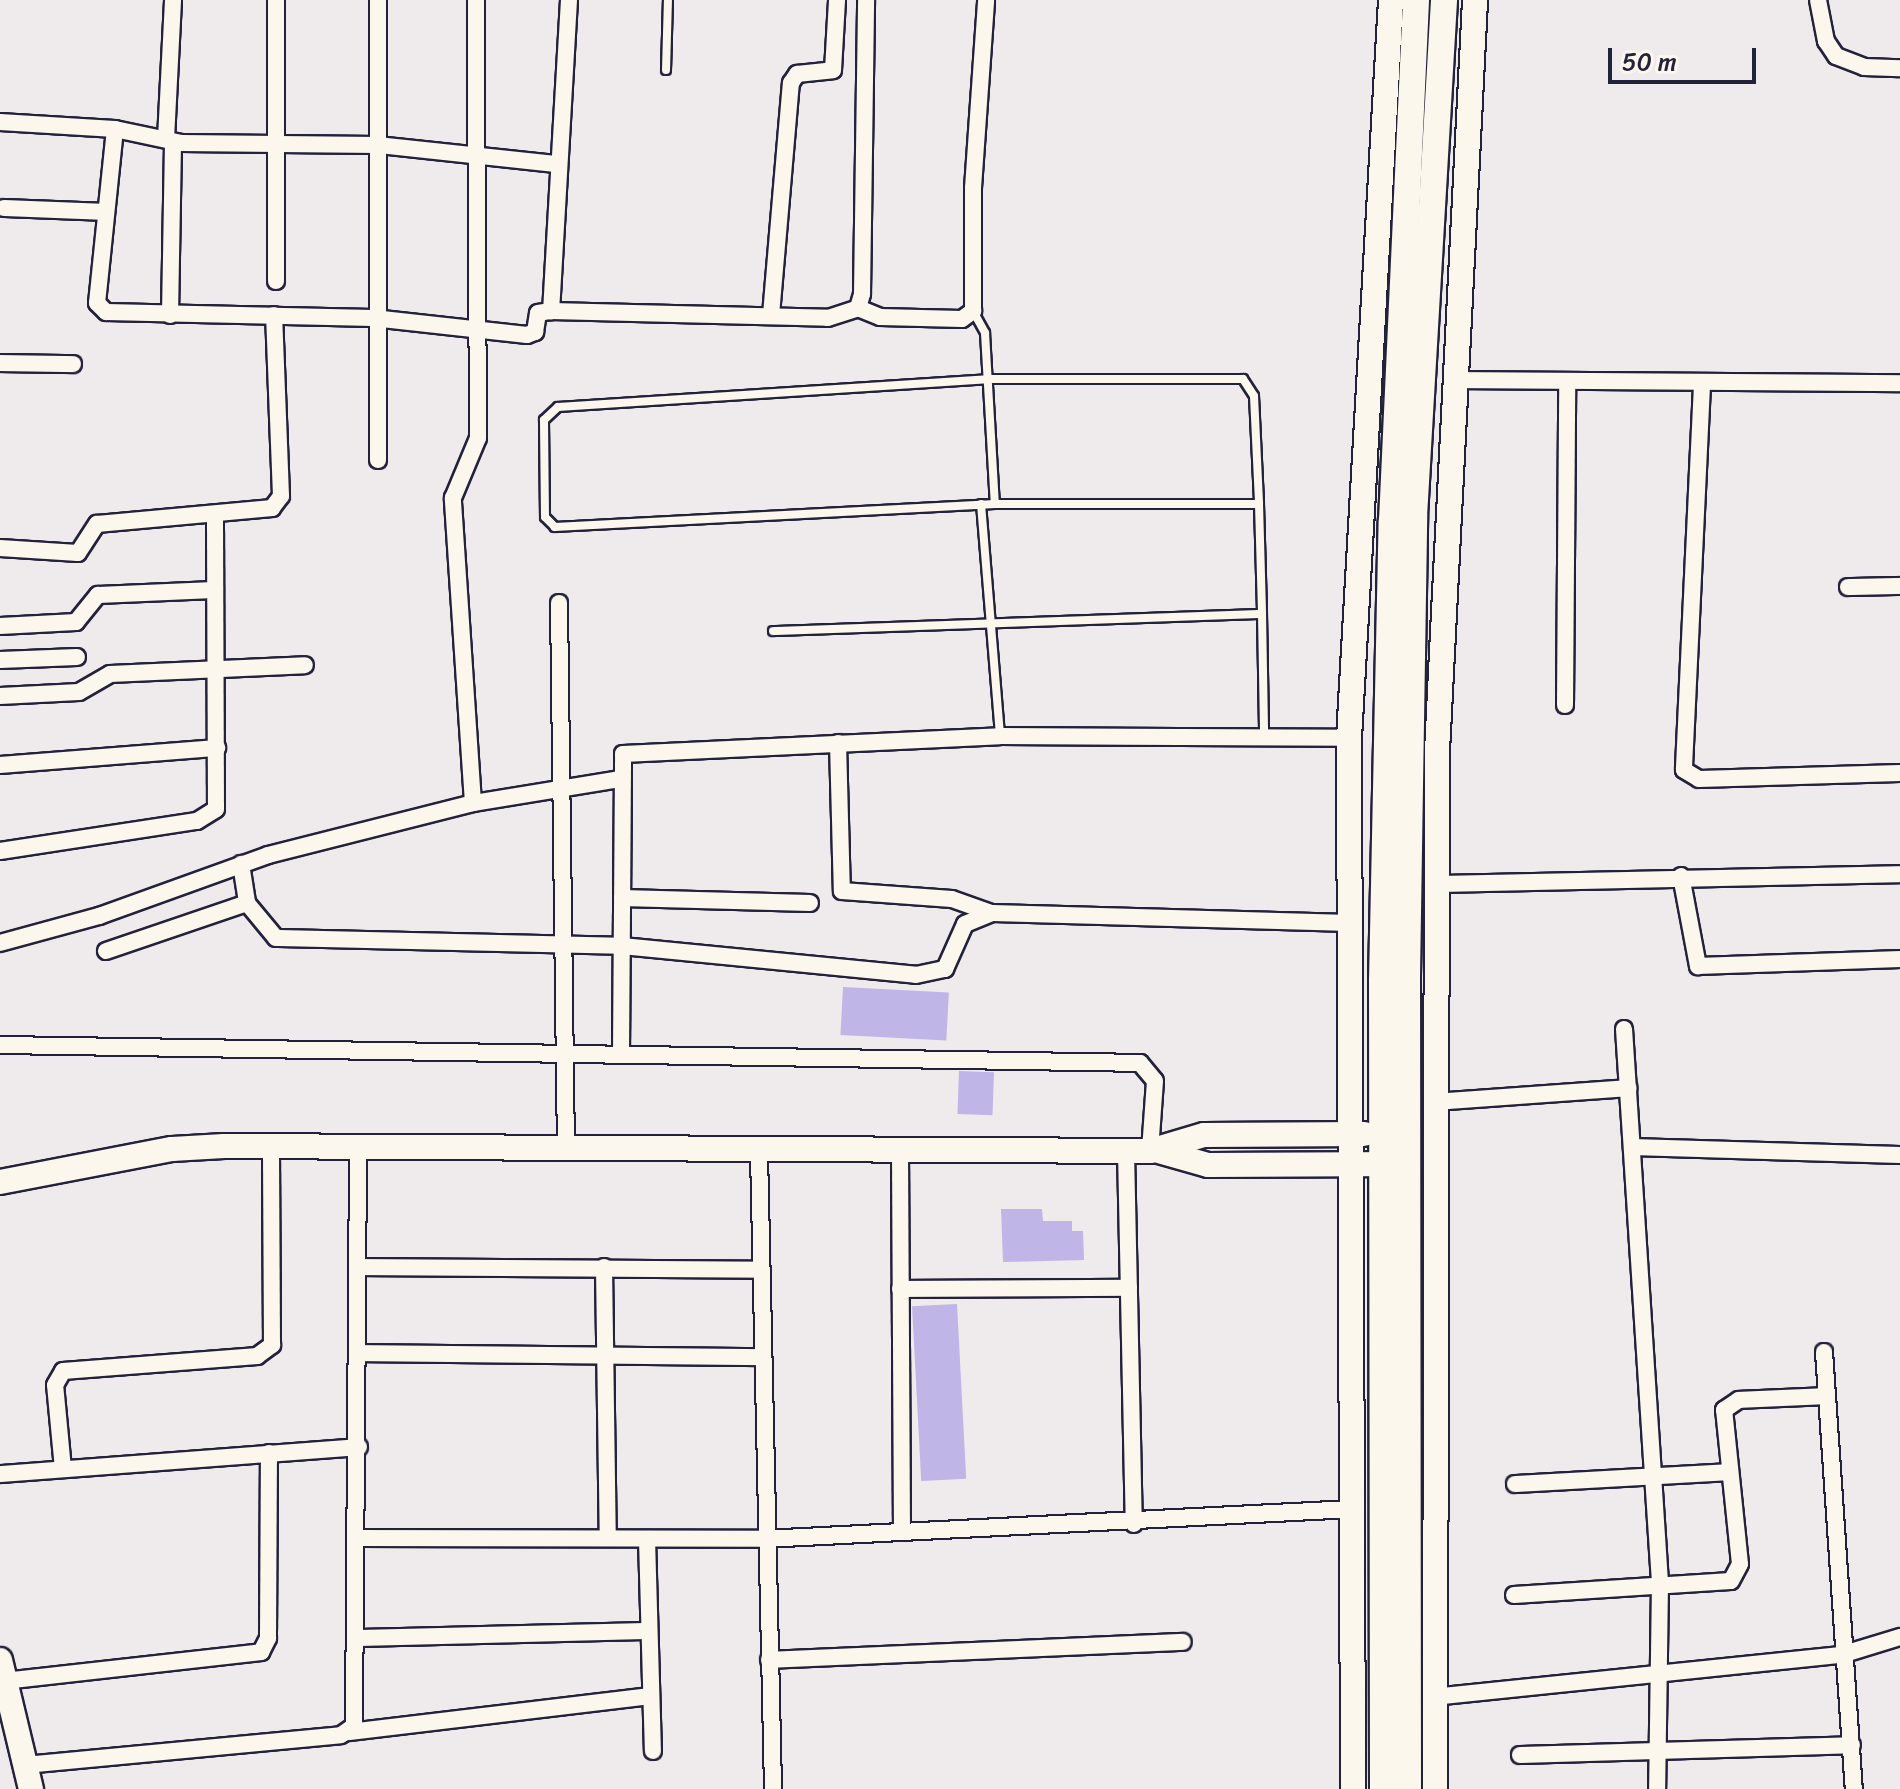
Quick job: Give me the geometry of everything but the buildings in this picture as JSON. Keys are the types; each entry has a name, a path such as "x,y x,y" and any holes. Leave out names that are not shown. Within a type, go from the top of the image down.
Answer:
{"main road":[{"path":"1353,1789 1349,738 1391,0"},
{"path":"1416,0 1392,521 1383,1134 1408,1165 1435,1789"},
{"path":"1422,1133 1414,516 1444,0"},
{"path":"1383,1789 1408,1165 1435,1102 1436,884 1475,0"},
{"path":"0,1182 172,1149 271,1146 566,1151 1144,1151 1204,1135 1422,1133"},
{"path":"1144,1151 1195,1165 1408,1165"},
{"path":"1408,1165 1408,1789"},
{"path":"2,1670 28,1777"}],"street":[{"path":"170,315 173,0"},
{"path":"276,0 276,281"},
{"path":"378,0 373,318 378,460"},
{"path":"473,803 453,498 478,438 476,0"},
{"path":"551,311 557,164 569,0"},
{"path":"771,315 791,83 797,74 833,70 837,0"},
{"path":"858,308 866,0"},
{"path":"858,308 871,316 907,318 962,319 973,311 973,188 986,0"},
{"path":"1818,0 1826,41 1836,56 1848,64 1900,68"},
{"path":"0,122 115,129 170,141 275,140 378,145 475,159 557,164"},
{"path":"115,129 99,308 170,315 373,318 532,334 538,313 551,311 828,318 858,308"},
{"path":"4,208 106,212"},
{"path":"0,548 78,553 97,524 272,508 281,496 274,315"},
{"path":"0,363 73,364"},
{"path":"1457,380 1702,385 1900,383"},
{"path":"1565,705 1567,383"},
{"path":"1702,385 1684,770 1699,779 1900,773"},
{"path":"0,851 207,818 219,800 214,673 215,515"},
{"path":"1848,587 1900,586"},
{"path":"0,626 76,622 98,595 214,590"},
{"path":"559,603 566,1151"},
{"path":"0,660 77,657"},
{"path":"0,696 79,692 110,674 214,673 305,665"},
{"path":"621,1053 619,779 623,754 634,751 1000,736 1264,733 1349,738"},
{"path":"838,743 842,891 952,899 992,913 1351,923"},
{"path":"0,765 217,748"},
{"path":"0,943 122,909 241,864 473,803 619,779"},
{"path":"241,864 247,903 276,938 622,946 935,975 952,958 965,924 992,913"},
{"path":"1436,884 1681,876 1900,874"},
{"path":"1681,876 1698,966 1900,959"},
{"path":"622,898 810,903"},
{"path":"106,951 247,903"},
{"path":"1624,1029 1660,1583 1656,1671 1657,1789"},
{"path":"0,1045 567,1050 836,1063 1140,1063 1155,1081 1129,1288 1134,1524"},
{"path":"1435,1102 1628,1088"},
{"path":"63,1469 55,1385 63,1371 257,1356 272,1345 271,1146"},
{"path":"1632,1147 1900,1155"},
{"path":"349,1732 357,1638 360,1538 358,1148"},
{"path":"900,1151 902,1530"},
{"path":"759,1152 764,1539 773,1789"},
{"path":"361,1267 759,1270"},
{"path":"604,1267 608,1538"},
{"path":"900,1289 1129,1288"},
{"path":"1824,1352 1841,1655 1854,1789"},
{"path":"360,1353 605,1358 761,1357"},
{"path":"1514,1595 1660,1583 1718,1584 1739,1575 1723,1418 1731,1404 1826,1396"},
{"path":"0,1474 359,1447"},
{"path":"2,1670 261,1652 268,1638 269,1453"},
{"path":"1515,1484 1728,1472"},
{"path":"360,1538 764,1539 902,1530 1134,1524 1352,1509"},
{"path":"647,1539 653,1751"},
{"path":"357,1638 648,1631"},
{"path":"1433,1697 1656,1671 1841,1655 1900,1637"},
{"path":"769,1660 1183,1642"},
{"path":"28,1777 349,1732 651,1696"},
{"path":"1520,1755 1852,1745"}],"lane":[{"path":"666,70 668,0"},
{"path":"973,311 985,333 995,504"},
{"path":"1259,504 981,504 555,527 545,517 544,420 549,409 558,407 987,379 1243,379 1254,396 1259,504 1264,733"},
{"path":"981,504 1000,736"},
{"path":"773,631 991,619 1262,614"}]}
